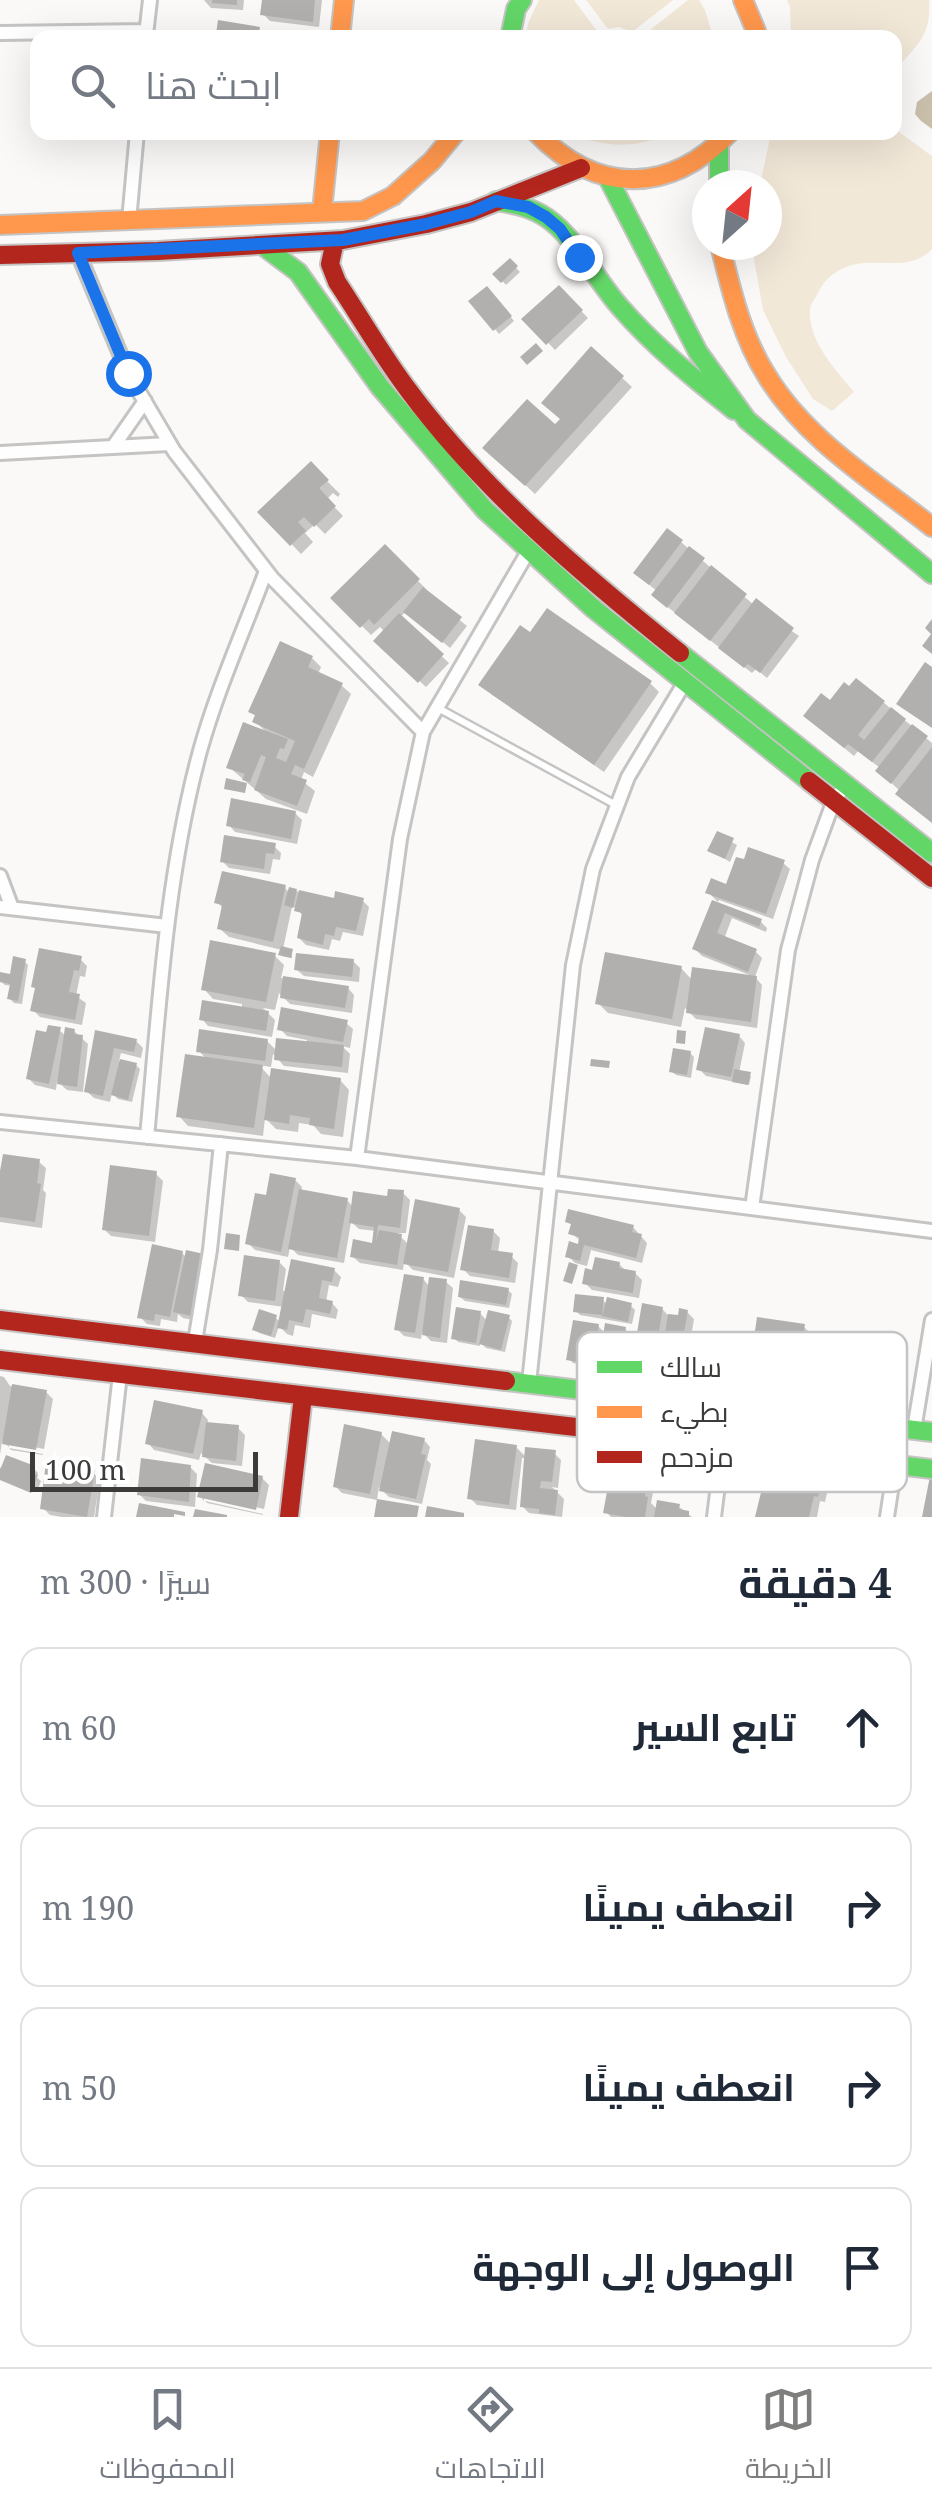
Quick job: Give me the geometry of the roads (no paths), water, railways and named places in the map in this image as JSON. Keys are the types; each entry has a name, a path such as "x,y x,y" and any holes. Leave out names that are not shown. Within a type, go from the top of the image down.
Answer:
{"street":[{"path":"146,30 150,0"},
{"path":"341,30 344,0"},
{"path":"743,0 756,30"},
{"path":"512,30 518,3"},
{"path":"0,33 30,33"},
{"path":"129,221 136,140"},
{"path":"322,211 329,140"},
{"path":"0,225 362,211 393,196 449,140"},
{"path":"541,140 574,166 608,178 644,180 684,170 724,140"},
{"path":"720,170 724,140"},
{"path":"0,256 335,241 471,212 581,168"},
{"path":"608,178 698,352 747,420"},
{"path":"496,201 528,207 546,217 560,229 619,306 682,370 932,574"},
{"path":"335,241 330,264 337,282 410,391 474,468 545,538 654,632 932,853"},
{"path":"262,245 298,272 380,387 485,510 594,609 932,878"},
{"path":"78,253 128,373 170,444 266,571 423,732"},
{"path":"723,260 746,334 773,386 808,428 932,527"},
{"path":"113,447 145,402"},
{"path":"0,453 170,444"},
{"path":"357,1158 400,839 423,732 529,550"},
{"path":"147,1137 166,926 180,845 201,749 266,571"},
{"path":"528,1383 574,965 593,869 628,777 685,682"},
{"path":"752,1208 788,950 812,860 834,800 847,784"},
{"path":"0,876 6,908 166,926"},
{"path":"0,1122 357,1158 932,1231"},
{"path":"195,1342 221,1144"},
{"path":"0,1320 577,1389"},
{"path":"923,1431 932,1320"},
{"path":"0,1360 577,1428"},
{"path":"104,1517 120,1374"},
{"path":"289,1517 303,1396"},
{"path":"907,1466 932,1469"},
{"path":"714,1517 717,1492"},
{"path":"888,1517 891,1492"}],"lane":[{"path":"437,708 617,805"}]}
